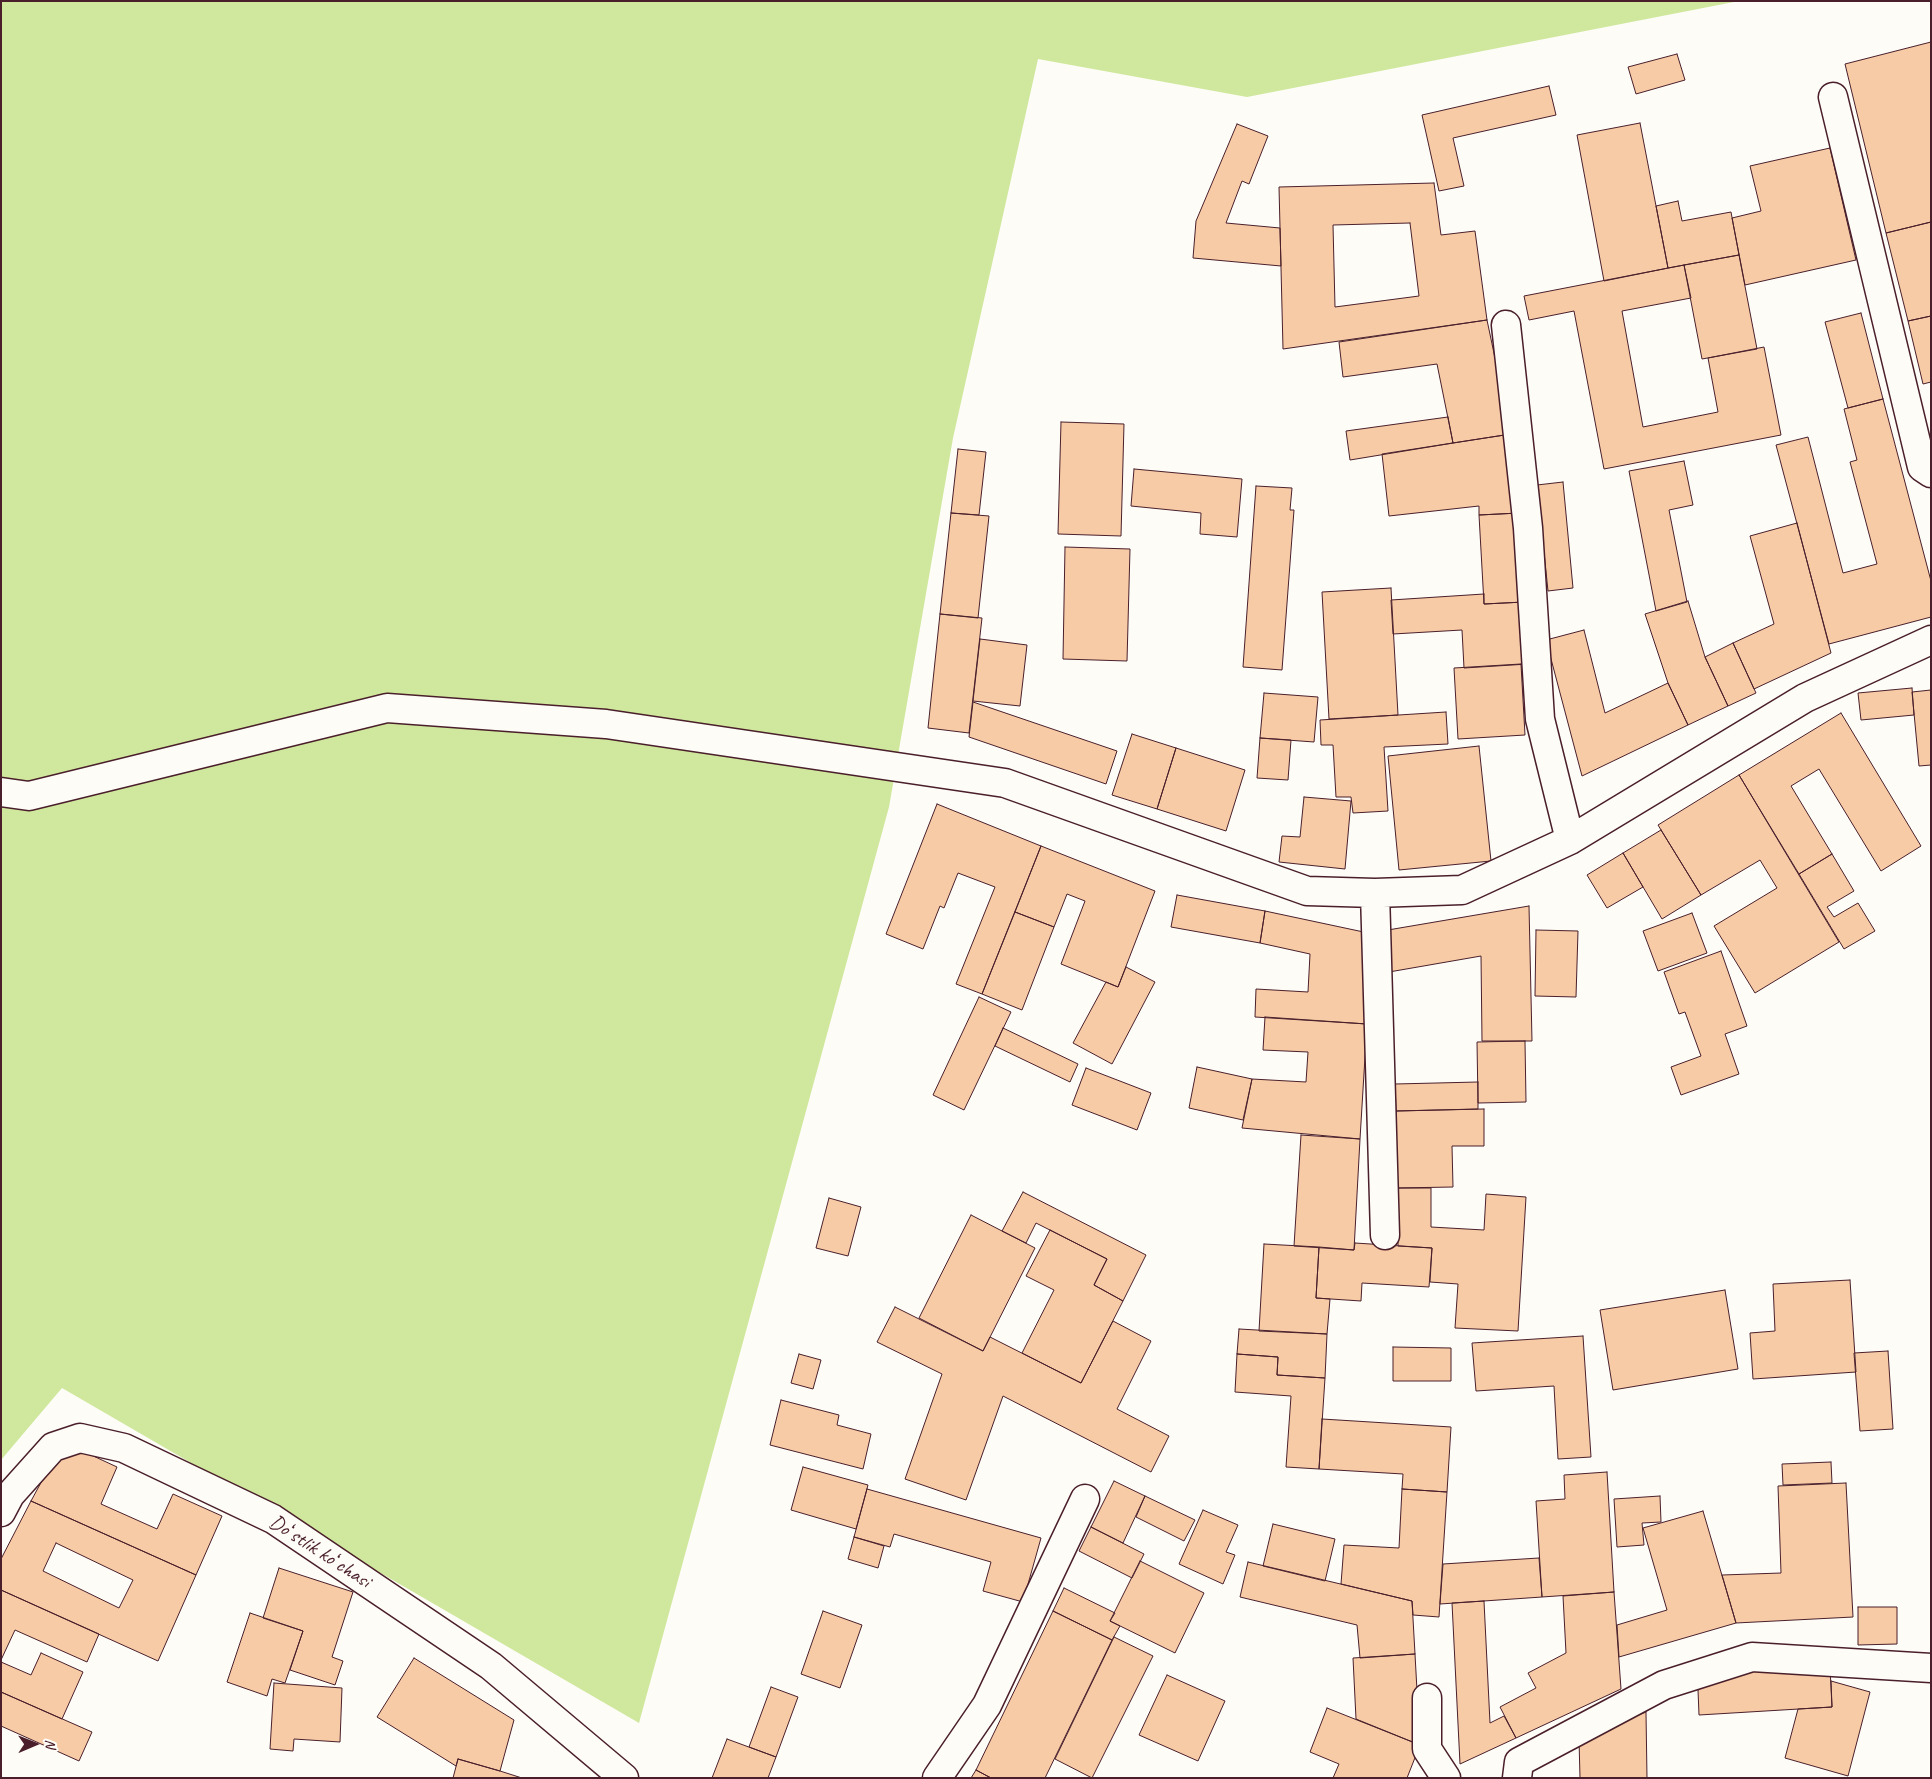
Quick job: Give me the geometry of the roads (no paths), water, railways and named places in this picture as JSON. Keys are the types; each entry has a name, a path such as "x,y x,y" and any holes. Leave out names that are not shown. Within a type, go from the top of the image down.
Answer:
{"street":[{"path":"1832,97 1922,467 1931,473"},
{"path":"1506,325 1528,528 1540,719 1570,840"},
{"path":"1,792 30,796 387,708 606,724 1006,783 1307,891 1375,893 1462,890 1570,840 1805,698 1931,640"},
{"path":"1375,893 1384,1235"},
{"name":"Doʻstlik koʻchasi","path":"1,1512 10,1494 53,1447 80,1438 124,1448 273,1519 492,1666 624,1778"},
{"path":"937,1778 987,1705 1085,1499"},
{"path":"1517,1778 1519,1762 1664,1685 1752,1657 1931,1668"},
{"path":"1426,1698 1428,1749 1446,1778"}]}
